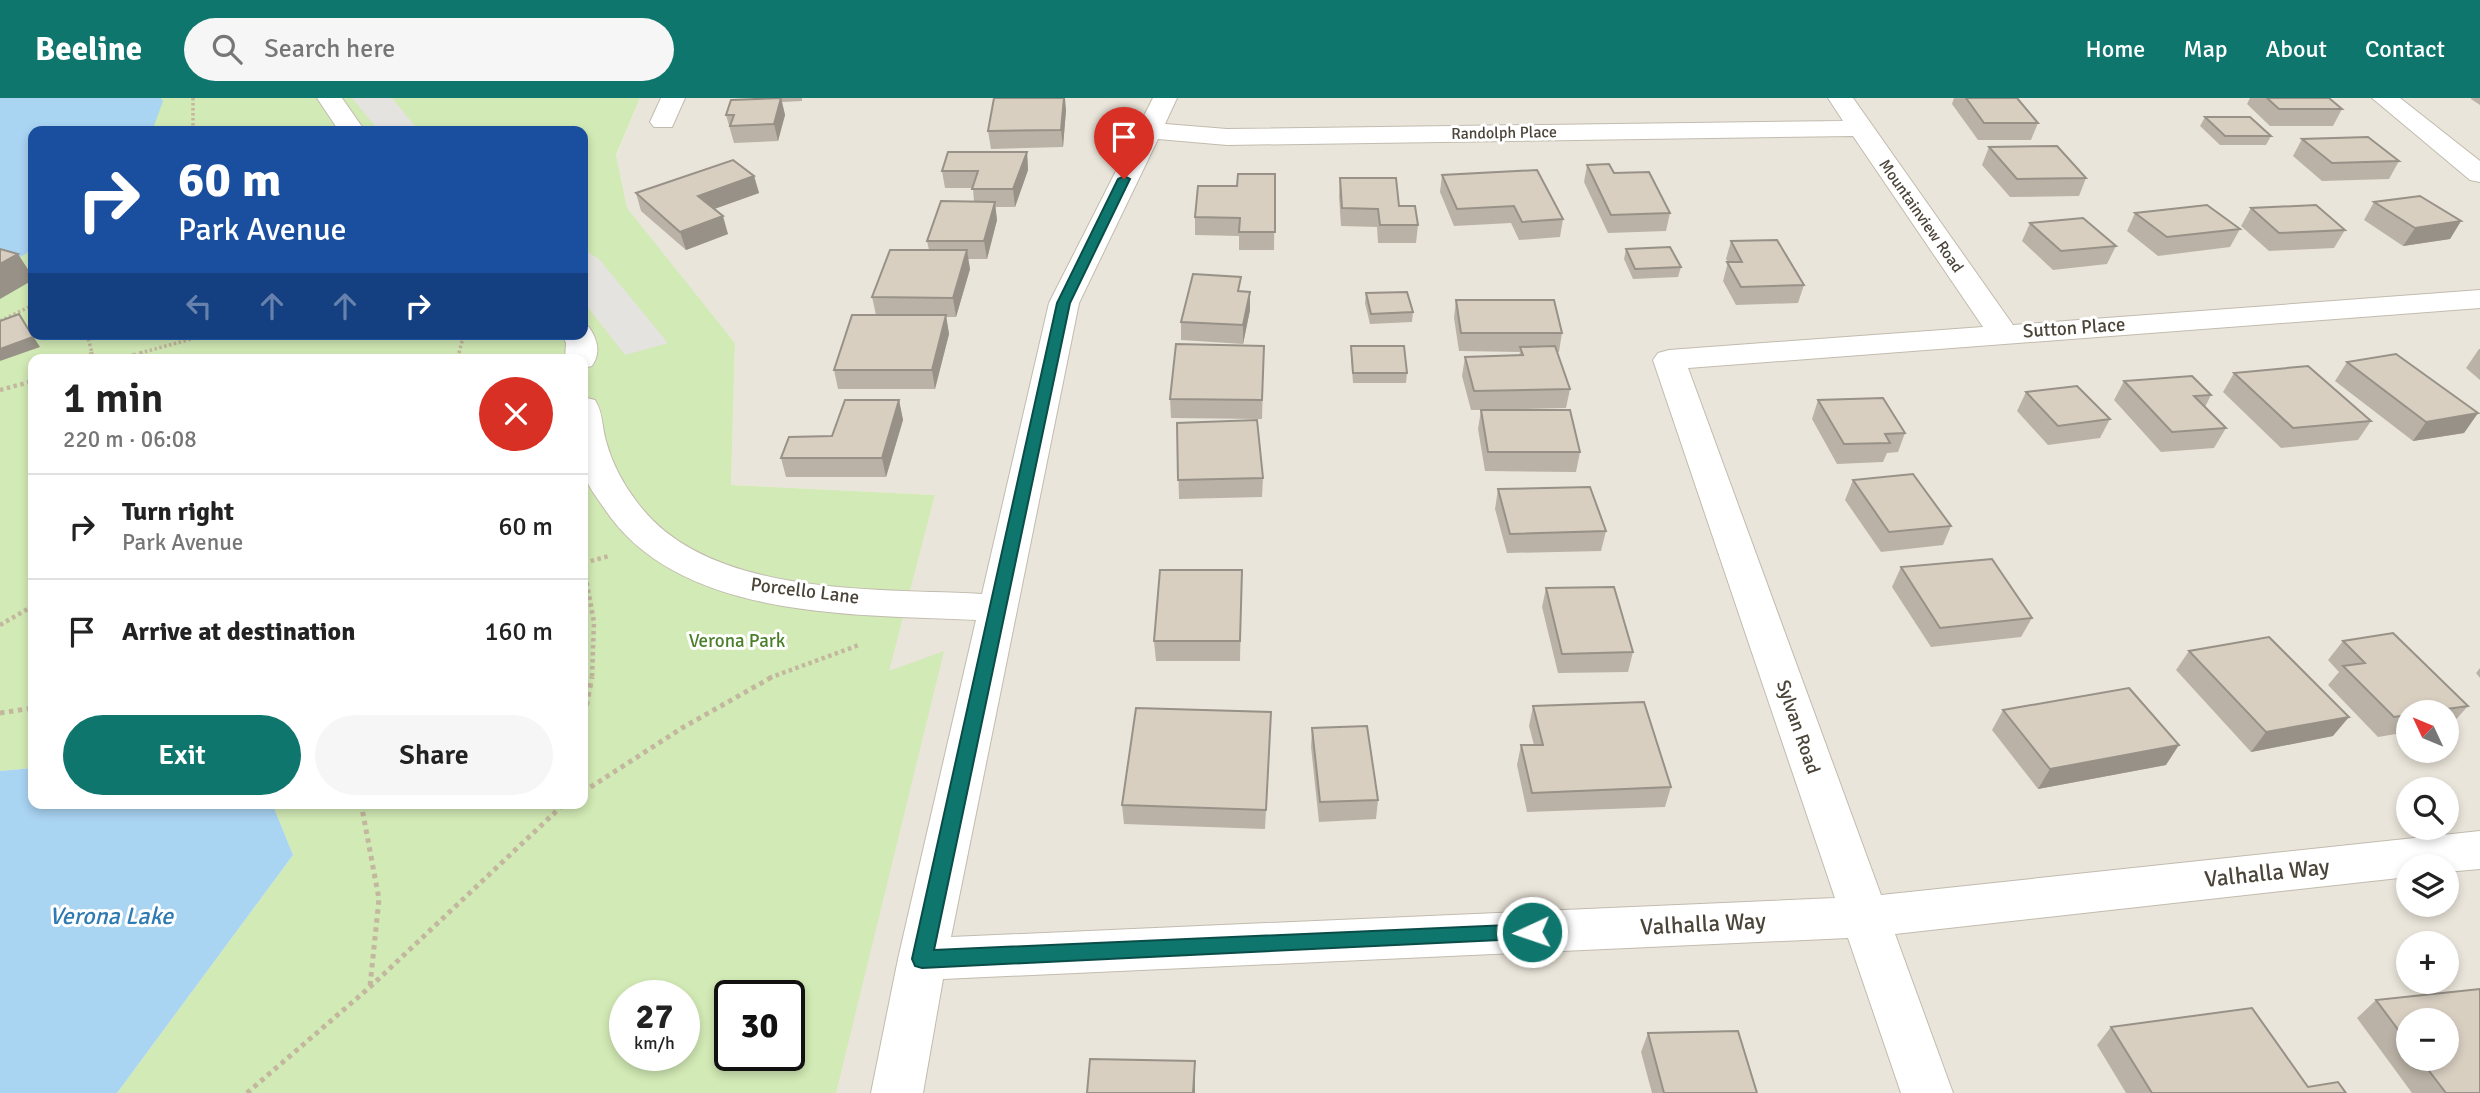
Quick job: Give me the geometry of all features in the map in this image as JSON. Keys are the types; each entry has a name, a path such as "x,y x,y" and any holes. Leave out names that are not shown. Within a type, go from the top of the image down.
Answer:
{"street":[{"path":"329,98 349,126"},
{"path":"663,122 673,98"},
{"name":"Mountainview Road","path":"1840,98 2003,333"},
{"path":"2384,98 2480,174"},
{"path":"897,1093 922,959 1064,303 1156,114"},
{"name":"Randolph Place","path":"1156,114 1227,137 1859,128"},
{"name":"Sutton Place","path":"1669,360 2480,299"},
{"name":"Sylvan Road","path":"1669,360 1927,1093"},
{"name":"Porcello Lane","path":"588,436 590,448 615,498 654,543 696,569 752,587 808,596 997,608"},
{"name":"Valhalla Way","path":"922,959 1865,917 2480,850"}],"path":[{"path":"193,98 193,126"},
{"path":"0,321 28,307"},
{"path":"137,354 187,340"},
{"path":"0,390 28,382"},
{"path":"588,585 593,608 594,660 588,694"},
{"path":"0,625 28,609"},
{"path":"588,789 771,677 864,643"},
{"path":"0,713 28,709"},
{"path":"362,809 379,898 370,987"},
{"path":"247,1093 370,987 554,810"}],"shaded area":[{"path":"352,98 392,98 415,126 375,126"},
{"path":"640,98 2480,98 2480,1093 776,1093 784,1071 805,1071 805,984 935,495 731,485 735,343 627,209 616,156"},
{"path":"588,252 599,259 668,343 625,355 588,307"}],"green space":[{"name":"Verona Park","path":"161,98 640,98 616,155 627,208 735,343 731,485 935,495 889,671 944,651 836,1093 117,1093 293,855 274,809 588,809 588,354 28,354 28,768 0,771 0,265 5,266 28,252 28,340 588,340 588,126 153,126"}],"water":[{"path":"0,98 161,98 163,101 154,126 28,126 28,252 5,267 0,265"},
{"name":"Verona Lake","path":"28,768 28,809 274,809 293,855 117,1093 0,1093 0,771"}],"building":[{"path":"781,98 774,124 730,126 734,115 726,115 731,100"},
{"path":"994,98 1064,98 1061,130 988,131"},
{"path":"1966,98 2017,98 2038,123 1984,123"},
{"path":"2267,98 2329,98 2342,109 2279,109"},
{"path":"2205,117 2250,117 2271,136 2225,136"},
{"path":"2368,137 2399,161 2332,163 2302,139"},
{"path":"2057,146 2086,178 2017,179 1989,147"},
{"path":"948,152 1027,152 1013,189 972,189 978,171 942,171"},
{"path":"733,160 754,176 698,196 723,216 680,232 636,193"},
{"path":"1609,164 1614,173 1649,172 1670,213 1611,215 1587,165"},
{"path":"1537,170 1563,219 1522,222 1514,206 1457,209 1442,175"},
{"path":"1238,174 1275,174 1275,232 1239,232 1240,218 1195,217 1198,186 1237,186"},
{"path":"1340,178 1396,178 1399,206 1415,206 1418,225 1380,225 1378,209 1342,208"},
{"path":"2420,196 2461,221 2415,228 2374,202"},
{"path":"941,201 995,202 984,241 927,241"},
{"path":"2207,205 2240,229 2167,237 2135,213"},
{"path":"2316,205 2345,230 2279,233 2251,208"},
{"path":"2083,218 2116,246 2061,251 2030,223"},
{"path":"1777,240 1804,285 1741,287 1727,262 1742,262 1731,241"},
{"path":"1670,247 1681,267 1635,269 1626,249"},
{"path":"0,249 18,254 0,264"},
{"path":"890,250 967,250 953,298 872,297"},
{"path":"1193,274 1241,277 1238,291 1250,292 1243,325 1181,322"},
{"path":"1407,292 1413,312 1371,314 1366,293"},
{"path":"1456,300 1554,300 1562,333 1461,333"},
{"path":"19,314 28,329 28,339 0,349 0,321"},
{"path":"852,315 946,315 932,370 834,370"},
{"path":"1176,344 1264,346 1262,400 1170,399"},
{"path":"1351,346 1404,346 1407,373 1353,373"},
{"path":"1555,346 1570,389 1474,391 1465,357 1523,355 1520,347"},
{"path":"2396,354 2478,413 2426,422 2347,362"},
{"path":"2308,366 2371,421 2293,428 2234,373"},
{"path":"2192,376 2211,395 2194,396 2226,428 2172,432 2124,381"},
{"path":"2077,386 2110,419 2058,426 2026,392"},
{"path":"1883,398 1905,433 1885,434 1890,443 1844,444 1818,400"},
{"path":"845,400 899,400 882,458 781,458 789,437 832,436"},
{"path":"1481,410 1570,410 1580,452 1488,452"},
{"path":"1257,420 1263,478 1178,480 1177,423"},
{"path":"1913,474 1951,526 1889,532 1853,480"},
{"path":"1590,487 1606,531 1510,534 1498,489"},
{"path":"1992,559 2032,618 1940,628 1901,567"},
{"path":"1160,570 1242,570 1240,641 1154,641"},
{"path":"1614,587 1633,652 1562,654 1546,588"},
{"path":"2393,633 2468,706 2459,707 2459,700 2396,700 2394,717 2343,666 2365,663 2343,641"},
{"path":"2269,637 2349,717 2266,732 2189,651"},
{"path":"2129,688 2179,745 2050,769 2003,710"},
{"path":"1644,702 1671,787 1532,793 1521,745 1543,745 1533,706"},
{"path":"1136,708 1271,712 1266,810 1122,805"},
{"path":"1367,726 1378,800 1320,802 1312,728"},
{"path":"2480,989 2480,1093 2446,1093 2429,1071 2459,1071 2459,1008 2396,1008 2396,1027 2376,1000 2459,994 2459,991"},
{"path":"2252,1008 2308,1087 2338,1082 2346,1093 2152,1093 2111,1027"},
{"path":"1738,1031 1757,1093 1664,1093 1648,1033"},
{"path":"1090,1059 1195,1061 1193,1093 1087,1093"}],"route":[{"path":"1124,179 1064,303 922,959 1532,932"}]}
